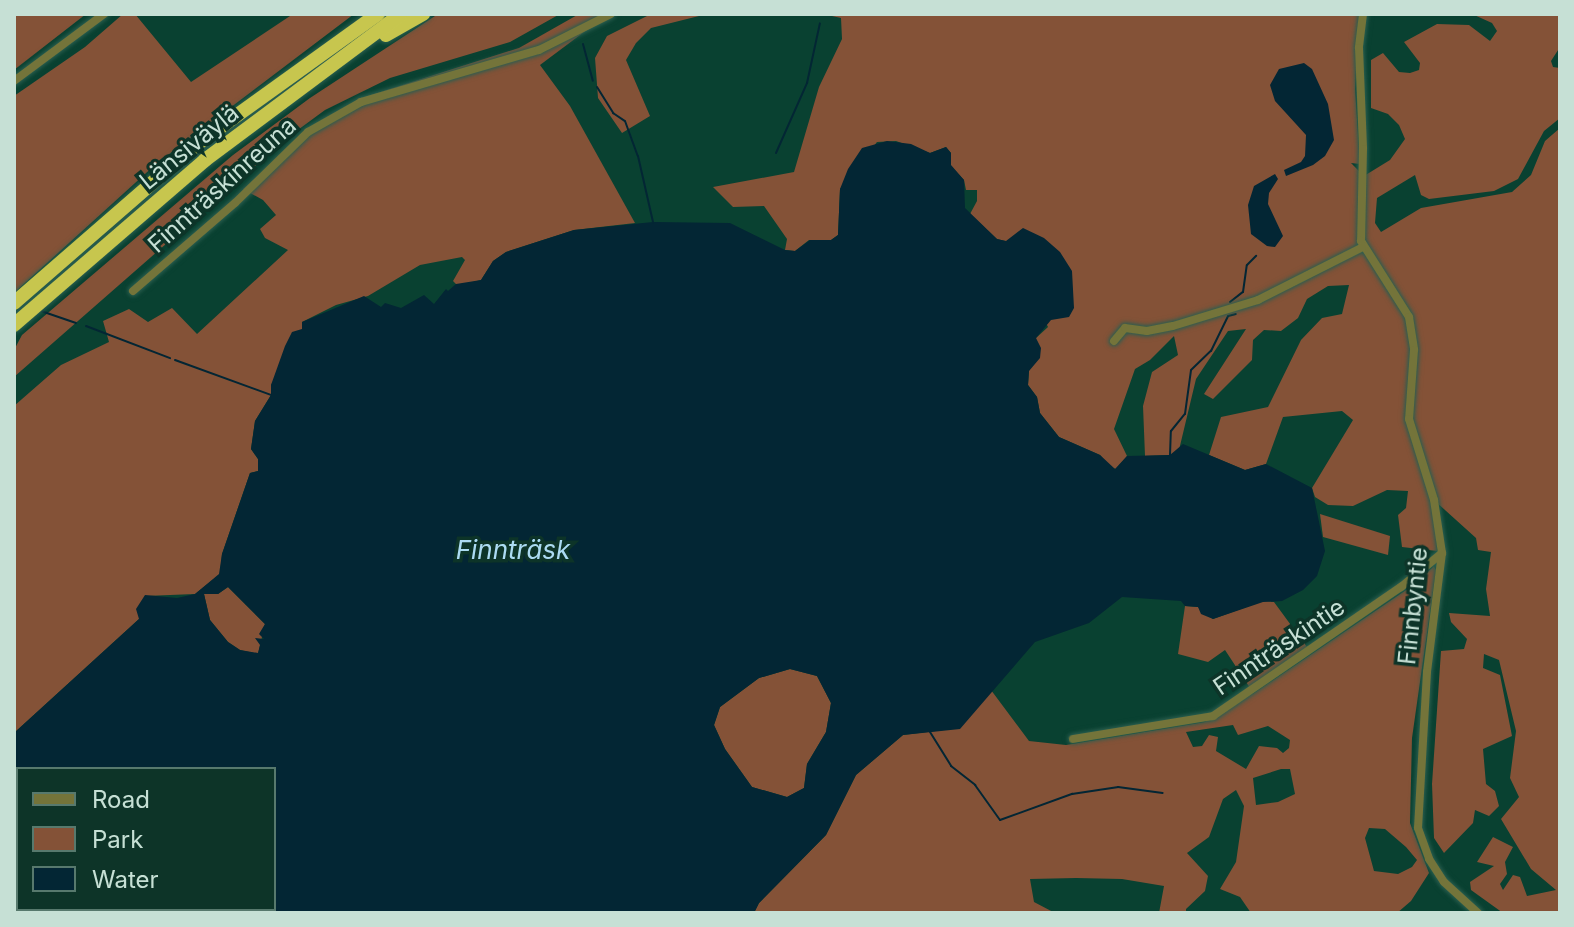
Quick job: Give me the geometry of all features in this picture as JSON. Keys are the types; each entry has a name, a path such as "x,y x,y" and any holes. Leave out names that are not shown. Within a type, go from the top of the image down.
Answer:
{"highway":[{"path":"304,64 363,14"},
{"name":"Länsiväylä","path":"14,303 197,144 304,64 378,14"},
{"name":"Länsiväylä","path":"14,325 205,160 401,14"},
{"path":"310,80 423,14"}],"street":[{"path":"14,81 104,14"},
{"name":"Finnträskinreuna","path":"133,291 235,203 308,132 361,102 539,50 611,14"},
{"path":"1114,341 1125,328 1147,331 1173,326 1258,300 1363,247 1359,48 1363,14"},
{"name":"Finnbyntie","path":"1363,247 1398,295 1409,317 1414,350 1409,419 1434,500 1442,553 1428,660 1417,813 1429,859 1444,882 1478,913"},
{"name":"Finnträskintie","path":"1073,739 1213,716 1401,587 1442,553"}],"green space":[{"path":"14,14 86,14 14,70"},
{"path":"123,14 135,14 191,82 293,14 354,14 156,164 14,293 14,96 85,47"},
{"path":"438,14 560,14 510,42 390,78 325,110 287,138 14,377 14,350 22,335 233,155 310,98"},
{"path":"579,14 608,14 540,65 570,106 635,223 574,230 506,252 493,261 481,280 465,284 453,281 465,260 462,257 420,265 368,296 336,305 302,322 303,330 271,385 271,395 255,421 251,449 258,459 258,471 250,473 222,554 220,574 195,594 145,596 139,619 14,733 14,406 61,365 109,342 103,321 129,309 148,322 172,308 197,334 288,250 265,238 260,229 276,215 263,200 243,189 314,128 368,96 519,48"},
{"path":"651,14 707,14 651,28 636,43 626,60 650,116 622,133 598,98 595,58 607,36"},
{"path":"823,14 1359,14 1355,89 1360,164 1351,163 1364,176 1390,160 1405,139 1399,125 1388,114 1371,108 1371,60 1383,53 1399,72 1410,73 1419,70 1420,63 1404,42 1437,24 1469,25 1490,41 1497,31 1492,23 1472,14 1560,14 1560,47 1551,61 1553,67 1560,68 1560,118 1544,131 1518,179 1494,191 1429,199 1421,195 1415,175 1377,198 1375,223 1381,232 1421,208 1512,192 1531,175 1545,141 1560,128 1558,913 1503,913 1471,890 1470,882 1494,866 1477,862 1493,837 1513,847 1505,862 1507,874 1500,884 1503,890 1513,875 1520,877 1527,896 1556,890 1531,869 1501,819 1519,797 1510,778 1516,731 1499,660 1484,654 1483,668 1500,675 1512,736 1483,749 1486,784 1495,791 1499,806 1489,816 1475,810 1473,823 1444,853 1434,838 1432,784 1441,651 1464,649 1467,639 1451,622 1449,613 1490,616 1486,589 1491,552 1478,550 1476,538 1435,501 1437,551 1402,547 1398,515 1406,508 1408,491 1387,490 1353,506 1328,505 1315,497 1312,488 1353,420 1342,411 1283,417 1266,464 1245,470 1209,455 1221,417 1268,407 1301,340 1322,318 1342,314 1349,285 1328,286 1307,299 1298,318 1281,331 1264,330 1253,340 1252,360 1213,399 1204,394 1246,329 1228,331 1196,379 1179,450 1170,455 1145,456 1143,406 1152,372 1178,355 1174,336 1150,360 1135,369 1114,429 1127,456 1116,469 1110,467 1100,455 1059,437 1040,413 1037,397 1028,385 1029,371 1036,338 1048,327 1005,241 997,239 970,214 977,201 977,190 966,190 964,180 950,165 951,153 946,147 930,153 896,141 877,142 840,189 838,235 831,240 809,240 795,251 785,250 787,239 764,206 733,207 713,187 794,172 819,87 842,39 841,18"},
{"path":"1320,514 1390,536 1388,555 1323,537"},
{"path":"1434,566 1436,570 1412,738 1410,823 1429,873 1411,901 1397,913 1251,913 1240,897 1220,889 1236,862 1244,806 1236,790 1223,799 1209,837 1187,853 1208,876 1205,891 1186,909 1186,913 1159,913 1164,886 1122,879 1076,878 1030,879 1034,902 1055,913 754,913 759,903 826,835 856,775 903,735 960,728 991,690 1029,741 1066,745 1205,722 1254,693 1415,584","holes":["1233,725 1238,735 1268,726 1290,740 1289,748 1283,753 1277,748 1259,746 1246,769 1216,751 1218,737 1209,735 1202,746 1193,747 1186,732","1290,769 1295,794 1278,802 1256,805 1253,778","1369,828 1385,829 1417,860 1412,867 1398,874 1374,871 1365,838"]},
{"path":"228,587 265,624 258,654 240,650 228,642 210,620 204,594 218,594"},
{"path":"1263,601 1274,602 1307,647 1250,688 1225,650 1208,662 1178,654 1185,606 1198,607 1213,619"},
{"path":"790,669 817,676 831,703 826,732 807,764 804,788 787,797 752,787 725,749 714,725 720,707 759,678"}],"water":[{"path":"1304,63 1312,69 1328,104 1334,140 1325,156 1313,165 1286,176 1284,170 1301,162 1305,156 1306,135 1275,101 1270,85 1279,69"},
{"name":"Finnträsk","path":"887,141 911,144 930,153 946,147 951,153 951,165 964,180 965,208 997,239 1006,241 1023,228 1044,238 1060,252 1072,271 1074,308 1069,317 1051,320 1036,338 1041,348 1040,358 1029,371 1028,385 1037,397 1040,413 1059,437 1100,455 1115,469 1127,456 1170,455 1183,444 1245,470 1266,464 1312,488 1325,551 1317,576 1303,590 1282,601 1263,602 1213,619 1201,614 1198,607 1185,606 1181,601 1122,597 1089,623 1035,642 960,729 903,735 856,775 826,835 759,903 754,913 14,913 14,733 139,619 136,609 145,595 177,598 195,594 219,574 222,554 250,473 258,471 258,459 251,449 255,421 271,395 271,385 285,346 292,332 302,329 302,322 364,296 381,307 385,303 401,308 424,295 434,304 446,289 448,291 456,284 481,280 493,261 506,252 574,230 653,222 730,223 785,250 795,251 810,240 831,240 838,235 840,189 848,169 862,148","holes":["228,587 265,624 259,634 264,639 255,638 260,645 258,653 240,650 228,642 210,620 204,594 218,594","790,669 817,676 831,703 826,732 807,764 804,788 787,797 752,787 725,749 714,725 720,707 759,678"]},
{"path":"1275,174 1278,179 1269,193 1268,204 1283,236 1275,247 1267,246 1251,234 1248,205 1254,186"}],"waterway":[{"path":"776,153 807,83 820,23"},
{"path":"583,44 593,81"},
{"path":"597,87 613,113 625,121 638,156 653,222"},
{"path":"1230,302 1243,292 1247,265 1256,256"},
{"path":"41,311 76,323"},
{"path":"1170,455 1171,431 1185,414 1191,370 1211,351 1228,316 1236,314"},
{"path":"86,326 170,358"},
{"path":"175,360 271,395"},
{"path":"930,732 951,766 975,785 1000,820 1072,794 1118,787 1163,793"}]}
